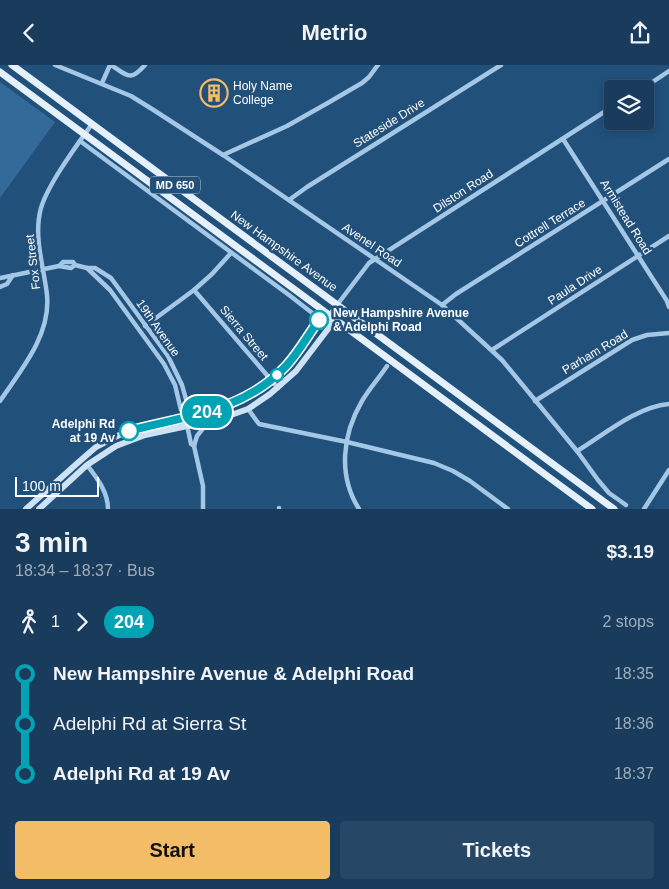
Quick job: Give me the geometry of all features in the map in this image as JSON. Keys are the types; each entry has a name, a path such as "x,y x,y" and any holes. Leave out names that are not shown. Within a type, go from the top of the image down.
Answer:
{"main road":[{"name":"New Hampshire Avenue","path":"12,65 614,509"},
{"name":"New Hampshire Avenue","path":"0,72 82,138 331,315 592,509"},
{"path":"26,509 96,447 129,431 187,421 208,421 248,409 278,389 296,371 328,329 331,315 337,305"},
{"path":"39,509 101,454 125,442 236,402 261,389 286,365 320,319 331,315"}],"street":[{"name":"Avenel Road","path":"55,65 131,96 223,155 442,305 492,350 610,493 626,505"},
{"path":"102,83 111,65 128,76 136,75 145,65"},
{"path":"223,155 287,126 326,104 370,77 378,65"},
{"name":"Stateside Drive","path":"289,200 502,65"},
{"path":"654,81 669,71"},
{"name":"Dilston Road","path":"337,305 369,263 604,112"},
{"name":"Fox Street","path":"0,401 33,350 42,329 47,307 43,269 38,245 41,207 92,124"},
{"path":"82,138 320,319"},
{"name":"Armistead Road","path":"563,139 639,256 669,307"},
{"name":"Cottrell Terrace","path":"442,305 456,294 669,159"},
{"name":"Paula Drive","path":"492,350 669,236"},
{"path":"140,330 212,275 231,253"},
{"name":"19th Avenue","path":"1,283 4,276 59,266 71,268 75,265 87,268 95,267 111,279 168,356 182,385 189,410 187,421"},
{"name":"19th Avenue","path":"87,268 110,290 164,364 176,387 181,410 187,421"},
{"path":"1,283 13,275"},
{"name":"Sierra Street","path":"194,290 278,389"},
{"name":"Parham Road","path":"536,401 632,340 647,335 669,333"},
{"path":"359,509 348,487 344,472 344,459 352,425 361,402 387,366"},
{"path":"176,387 182,385"},
{"path":"577,451 642,410 655,405 669,404"},
{"path":"248,409 259,424 348,442 434,463 470,481 508,509"},
{"path":"187,421 191,444 194,446 203,486 203,509"},
{"path":"194,446 197,436 208,421"},
{"path":"87,465 102,486 108,509"},
{"path":"644,509 669,470"}],"shaded area":[{"path":"0,82 55,122 0,198"}],"bus line":[{"name":"204","path":"129,431 188,418 236,402 261,389 295,355 319,320"}],"place":[{"name":"Holy Name College","path":"214,93"},
{"name":"New Hampshire Avenue & Adelphi Road","path":"319,320"},
{"name":"Adelphi Rd at 19 Av","path":"129,431"}]}
